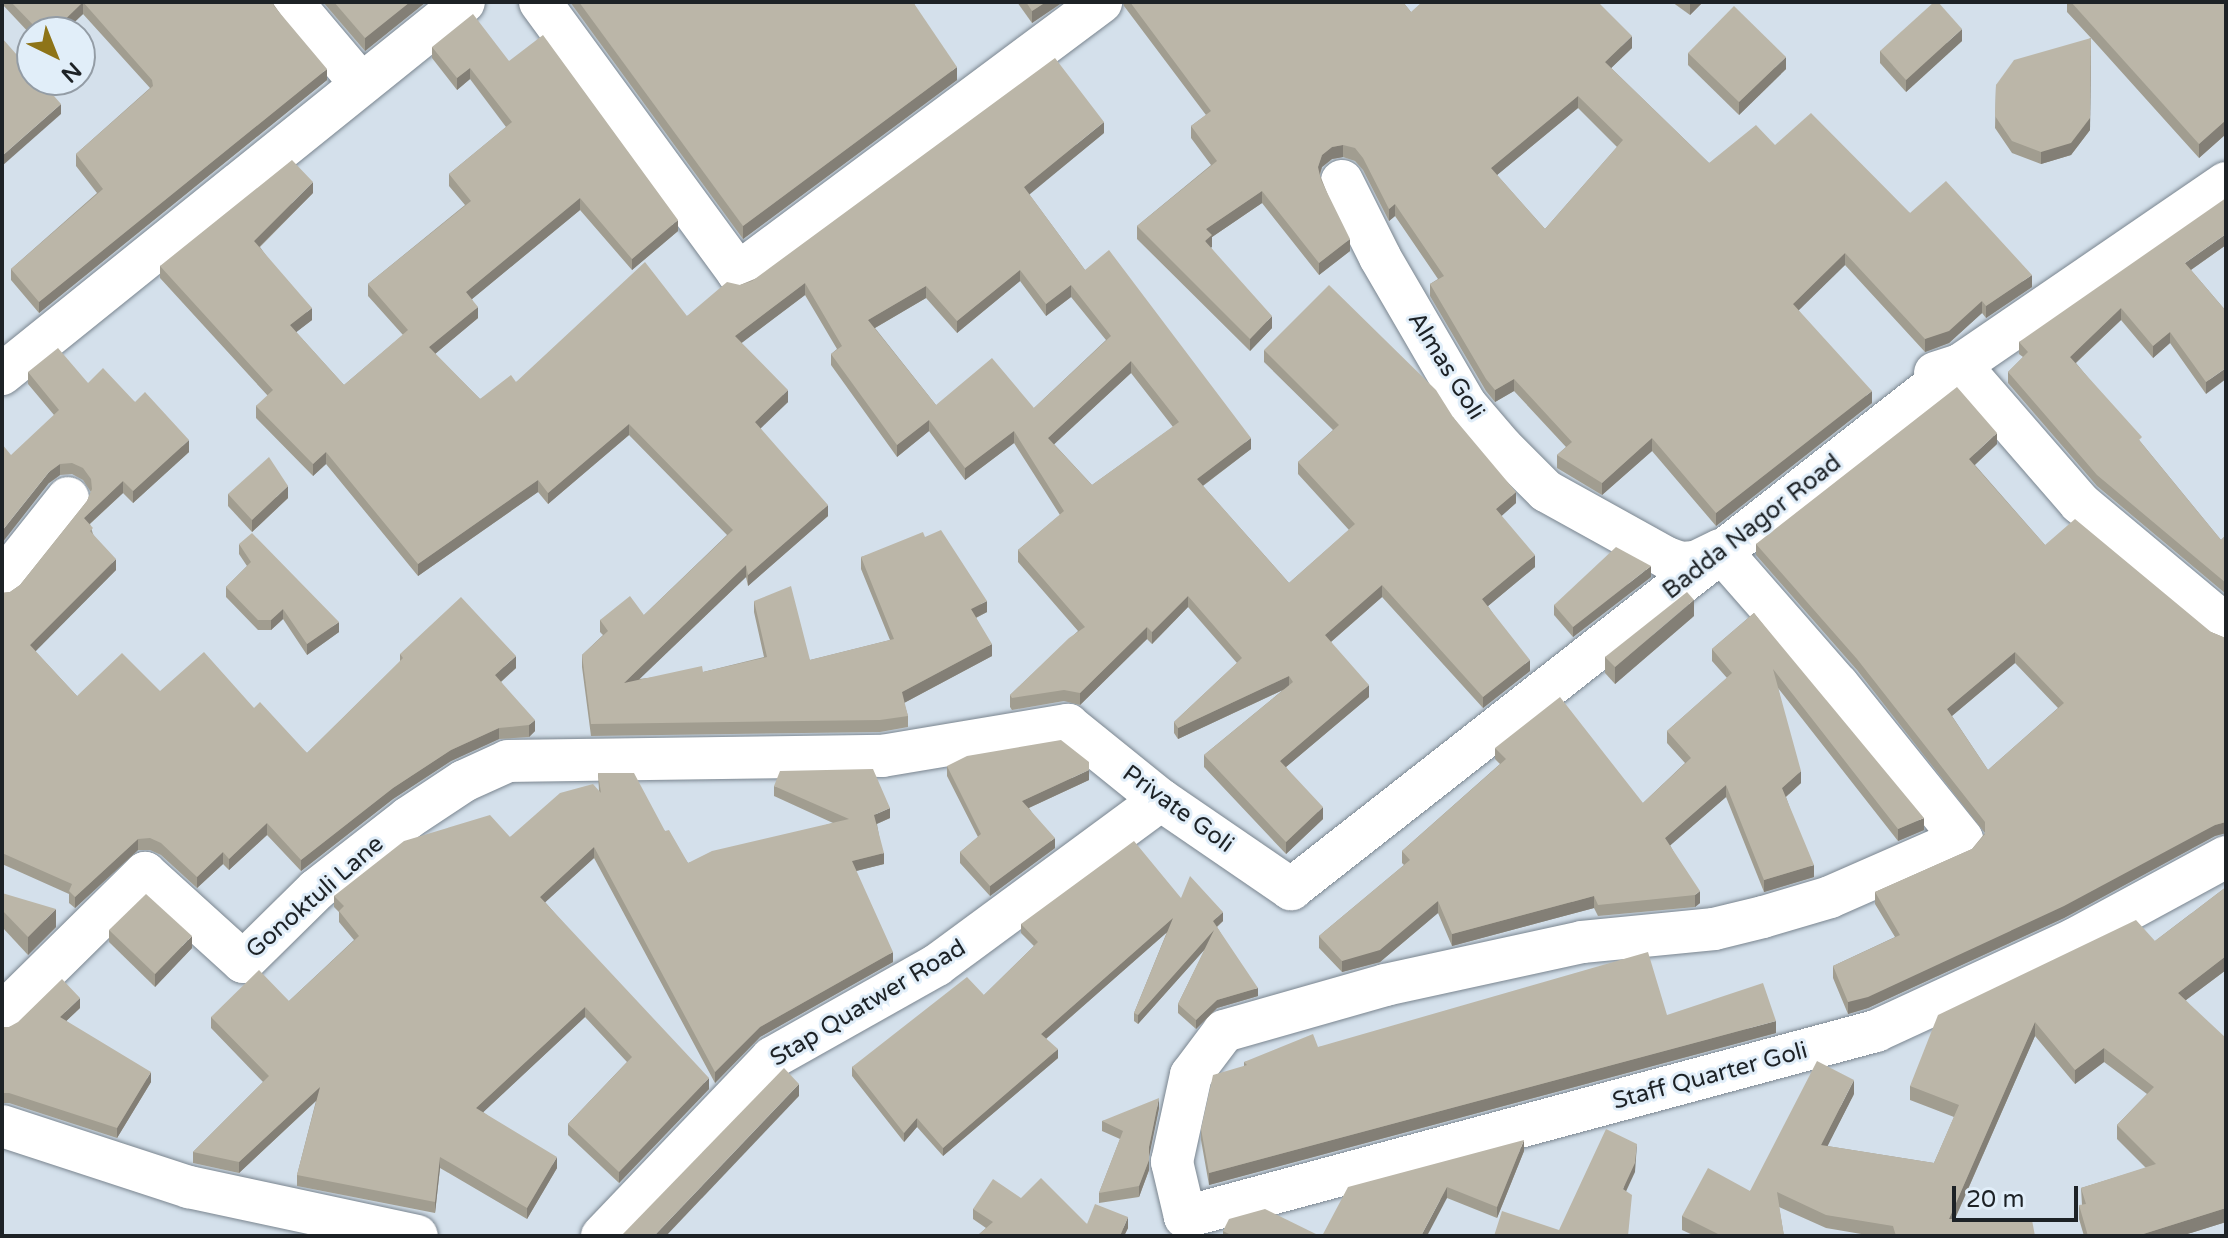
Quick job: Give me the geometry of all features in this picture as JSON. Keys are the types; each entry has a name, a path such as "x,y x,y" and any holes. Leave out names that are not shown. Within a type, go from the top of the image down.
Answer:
{"street":[{"path":"292,2 361,84"},
{"path":"2,374 464,2"},
{"path":"540,2 738,273 1101,2"},
{"name":"Almas Goli","path":"1342,181 1380,257 1466,405 1546,491 1681,563 1695,562 1720,550"},
{"name":"Badda Nagor Road","path":"1291,889 1960,365 2226,183"},
{"path":"1911,382 1960,365 2080,503 2226,625"},
{"path":"2,581 68,498"},
{"path":"1181,1227 1172,1162 1191,1075 1224,1031 1385,985 1582,942 1714,929 1763,917 1830,897 1962,839 1838,685 1720,550"},
{"name":"Private Goli","path":"508,761 882,756 1068,725 1161,800 1291,889"},
{"name":"Gonoktuli Lane","path":"2,1014 145,873 243,962 316,890 408,818 464,781 508,761"},
{"name":"Stap Quatwer Road","path":"602,1236 772,1058 937,965 1161,800"},
{"name":"Staff Quarter Goli","path":"1181,1227 1876,1031 2075,939 2226,857"},
{"path":"2,1126 189,1187 417,1236"}],"building":[{"path":"11,2 83,2 69,16 25,16"},
{"path":"83,2 272,2 327,69 39,302 11,269 103,189 76,154 153,86 152,80"},
{"path":"334,2 410,2 365,38"},
{"path":"579,2 913,2 957,67 743,226"},
{"path":"1026,2 1046,2 1032,11"},
{"path":"1130,2 1403,2 1411,12 1422,2 1598,2 1632,36 1605,62 1709,163 1756,125 1775,145 1811,113 1910,213 1946,181 2032,275 1986,306 1982,301 1949,331 1925,339 1845,253 1793,304 1872,391 1716,513 1652,438 1602,483 1557,455 1572,442 1514,379 1495,390 1486,379 1430,284 1444,276 1395,204 1389,209 1355,148 1343,145 1332,147 1322,155 1318,167 1321,180 1350,239 1319,263 1262,191 1206,229 1212,235 1205,241 1272,316 1250,339 1137,226 1217,161 1191,126 1211,111","holes":["1578,96 1623,140 1545,229 1491,168"]},
{"path":"1934,2 1938,2 1962,29 1906,80 1880,51"},
{"path":"2071,2 2226,2 2226,120 2199,144"},
{"path":"1734,6 1786,57 1739,102 1688,53"},
{"path":"473,14 509,61 543,35 678,220 632,259 580,198 466,292 478,307 429,347 480,399 511,375 516,382 645,262 687,316 727,282 740,285 752,281 1055,58 1104,122 1024,187 1085,270 1109,250 1251,438 1197,479 1289,583 1355,524 1298,462 1339,425 1264,350 1329,285 1436,390 1453,417 1516,492 1496,509 1535,555 1482,599 1530,660 1483,697 1382,585 1325,635 1369,685 1280,761 1323,807 1286,842 1204,755 1293,682 1289,676 1178,728 1174,722 1242,658 1188,596 1152,632 1147,627 1080,693 1064,690 1012,698 1010,695 1069,638 1085,627 1018,550 1064,511 1014,431 965,468 929,420 897,445 831,354 842,346 805,283 735,336 788,390 755,422 828,505 748,575 746,565 624,683 702,666 703,672 767,657 754,601 791,586 810,660 894,639 861,557 923,532 925,537 941,530 987,601 971,609 992,644 902,692 908,716 880,720 591,724 582,655 608,631 600,620 630,596 644,615 733,530 629,424 548,493 538,480 418,564 326,452 313,464 256,406 273,390 160,266 292,160 313,182 254,241 312,308 290,325 344,385 408,330 368,284 471,201 449,174 512,122 470,68 457,78 432,47","holes":["1020,270 1046,304 1071,285 1111,336 1034,408 992,358 936,405 868,320 926,286 957,321","1131,361 1179,422 1092,485 1048,438"]},
{"path":"2,38 16,54 16,96 54,96 61,104 2,156"},
{"path":"2091,38 2090,118 2071,143 2041,152 2012,141 1995,116 1996,85 2014,60"},
{"path":"2226,198 2226,234 2185,263 2226,311 2226,368 2206,382 2170,332 2153,346 2121,308 2070,357 2142,437 2139,440 2221,540 2226,535 2226,583 2097,475 2008,372 2028,352 2019,342"},
{"path":"58,348 88,383 103,368 135,402 145,392 189,440 133,491 123,481 84,518 93,528 90,531 116,559 30,645 77,696 122,653 160,691 204,652 254,708 260,702 307,753 403,658 400,654 461,597 516,656 495,675 535,720 529,725 499,728 451,750 393,788 301,860 267,823 229,859 223,852 197,877 161,843 150,838 138,839 75,897 69,891 72,884 2,853 2,593 20,585 87,501 92,489 91,479 83,468 72,463 60,464 49,472 2,531 2,444 11,455 59,410 28,372"},
{"path":"1957,387 1997,433 1969,459 2045,545 2075,519 2211,632 2226,637 2226,822 2215,825 2064,906 1868,997 1848,1002 1833,966 1900,935 1875,892 1972,849 1985,834 1985,822 1857,659 1756,544","holes":["2015,652 2064,703 1988,770 1947,709"]},
{"path":"269,457 288,486 252,520 228,494"},
{"path":"252,533 339,622 307,644 283,609 271,620 258,620 226,587 251,562 239,544"},
{"path":"1616,547 1651,566 1573,627 1554,605"},
{"path":"1687,592 1694,600 1615,667 1605,657"},
{"path":"1754,613 1924,818 1898,829 1773,669 1801,771 1782,788 1814,865 1764,880 1726,785 1665,838 1700,891 1695,895 1598,905 1594,896 1452,934 1438,901 1380,950 1342,961 1319,936 1410,860 1402,851 1506,759 1495,748 1560,697 1643,803 1691,758 1667,731 1732,673 1712,649"},
{"path":"1061,740 1089,762 1089,770 1022,801 1055,838 990,886 960,852 981,834 947,766 967,756"},
{"path":"873,769 890,808 874,815 884,853 852,861 893,952 760,1027 715,1072 594,847 540,897 709,1078 619,1172 568,1124 632,1057 585,1007 476,1108 557,1157 527,1208 440,1157 435,1202 297,1175 320,1087 239,1162 193,1152 269,1076 211,1017 259,970 289,1001 359,936 339,911 344,906 334,896 404,841 490,815 510,837 560,793 593,784 601,793 598,773 634,773 665,831 669,830 688,863 712,851 849,819 774,786 780,771"},
{"path":"1134,841 1181,898 1190,876 1223,912 1213,921 1258,988 1217,1000 1196,1020 1178,1004 1214,930 1138,1015 1134,1013 1173,918 1041,1034 1058,1049 943,1148 917,1118 904,1133 852,1067 967,977 984,995 1038,942 1021,924"},
{"path":"2226,887 2226,956 2178,993 2226,1038 2226,1208 2137,1236 2088,1236 2079,1205 2086,1204 2081,1188 2156,1164 2117,1125 2154,1087 2104,1048 2075,1070 2035,1022 1949,1219 2032,1220 2035,1236 1896,1236 1893,1226 1826,1215 1777,1192 1784,1236 1722,1236 1682,1216 1708,1168 1750,1191 1817,1061 1854,1080 1821,1145 1934,1163 1959,1105 1910,1086 1938,1015 2136,920 2155,941"},
{"path":"2,893 56,909 28,937 2,910"},
{"path":"146,894 192,936 155,974 109,930"},
{"path":"1648,952 1667,1015 1763,983 1776,1021 1209,1173 1201,1129 1213,1075 1247,1065 1244,1062 1313,1034 1318,1047"},
{"path":"62,979 80,998 60,1017 151,1072 117,1128 2,1093 2,1027 18,1022"},
{"path":"784,1068 799,1084 654,1236 621,1236"},
{"path":"1159,1098 1149,1160 1139,1186 1099,1193 1123,1131 1102,1121"},
{"path":"1606,1129 1637,1144 1635,1163 1623,1189 1632,1195 1628,1236 1494,1236 1502,1211 1559,1230"},
{"path":"1524,1140 1497,1207 1447,1187 1421,1236 1322,1236 1348,1187"},
{"path":"1041,1178 1087,1224 1095,1204 1128,1217 1120,1236 977,1236 993,1222 973,1209 993,1179 1021,1198"},
{"path":"1265,1209 1320,1236 1233,1236 1223,1231 1229,1219"}]}
